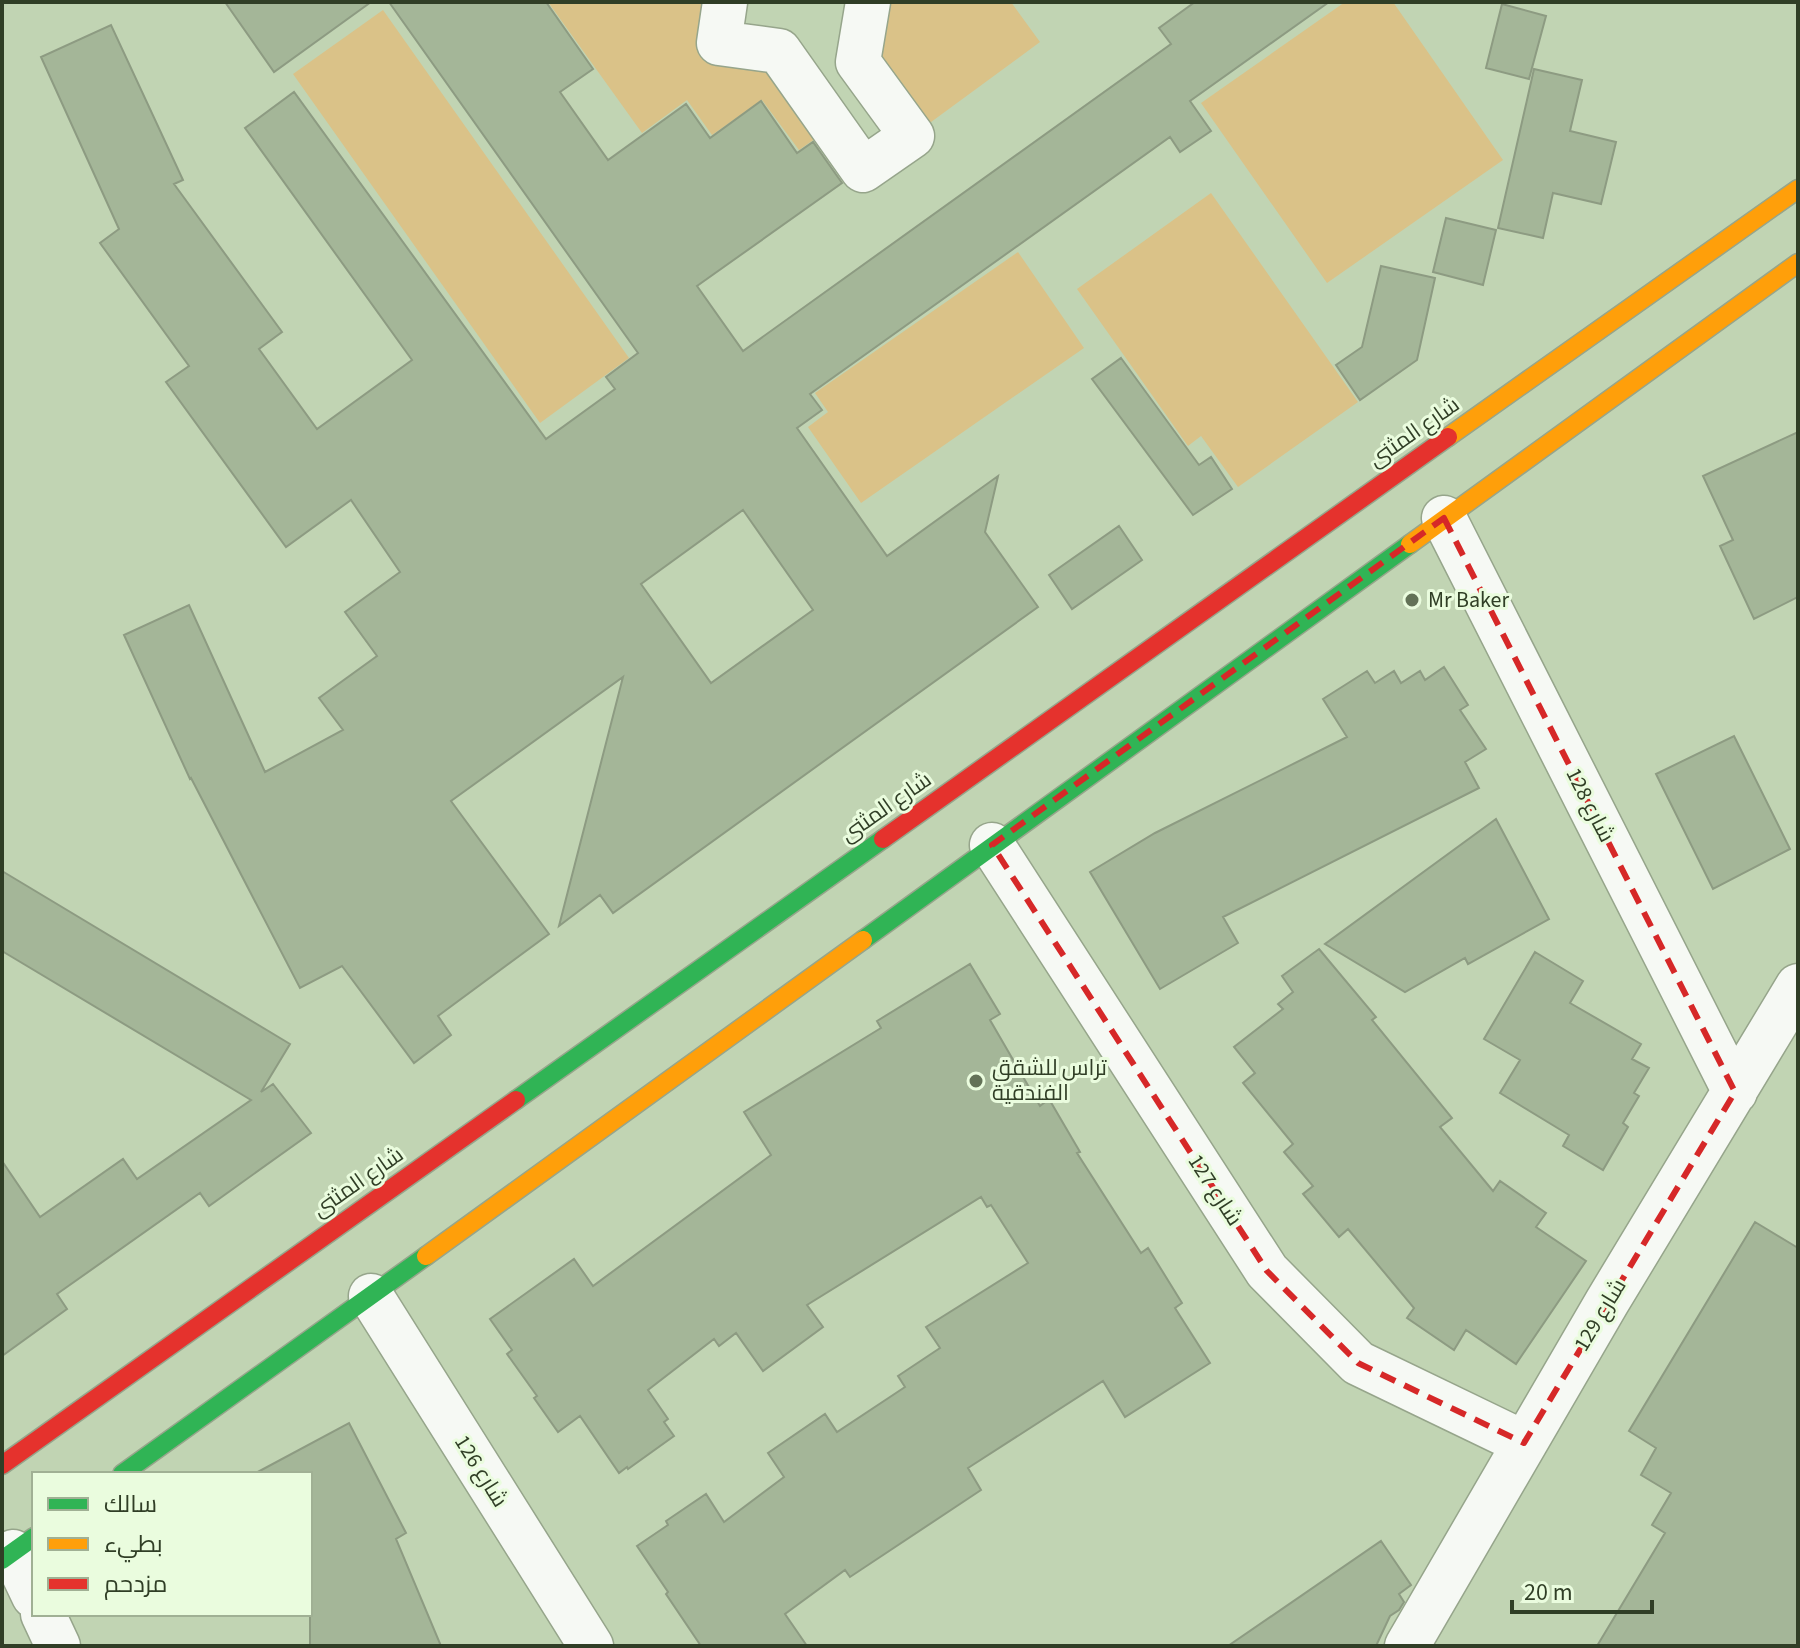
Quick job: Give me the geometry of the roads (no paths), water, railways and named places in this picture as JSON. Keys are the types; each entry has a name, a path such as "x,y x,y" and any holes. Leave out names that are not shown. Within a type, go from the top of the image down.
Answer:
{"street":[{"path":"725,2 719,43 779,51 863,170 912,136 858,62 868,2"},
{"name":"شارع المثنى","path":"2,1465 1798,189"},
{"path":"125,1472 1798,263"},
{"name":"شارع 128","path":"1444,518 1735,1092"},
{"name":"شارع 127","path":"992,845 1267,1271 1358,1363 1524,1443"},
{"name":"شارع 129","path":"1407,1646 1607,1302 1798,986"},
{"name":"شارع 126","path":"371,1296 591,1646"},
{"path":"16,1549 32,1591"},
{"path":"44,1616 58,1646"}],"place":[{"name":"Mr Baker","path":"1412,600"},
{"name":"تراس للشقق الفندقية","path":"976,1081"}]}
